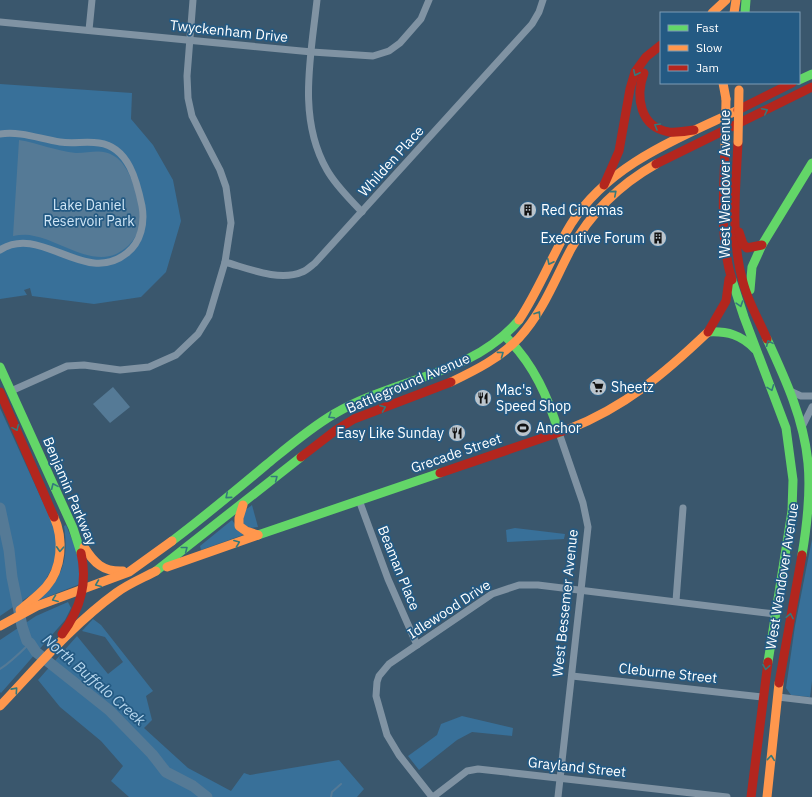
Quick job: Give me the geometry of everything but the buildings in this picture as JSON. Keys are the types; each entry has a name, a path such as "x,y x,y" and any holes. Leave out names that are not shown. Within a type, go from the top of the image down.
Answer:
{"main road":[{"path":"713,12 726,0"},
{"path":"734,12 736,0"},
{"path":"745,12 746,0"},
{"path":"604,185 619,151 630,89 635,72 646,57 660,45"},
{"path":"660,55 644,72 640,82 639,102 644,117 656,127 669,132 694,130"},
{"path":"800,80 812,74"},
{"path":"723,84 726,99"},
{"name":"West Wendover Avenue","path":"728,84 726,99 723,212 725,250 728,267 786,428 793,480 792,511 787,549 762,696 751,797"},
{"name":"Battleground Avenue","path":"27,607 83,590 134,568 150,558 199,520 296,440 345,407 402,384 462,363 494,345 528,307 552,258 571,224 585,204 604,185 643,156 790,84"},
{"name":"West Wendover Avenue","path":"739,86 736,222 738,258 744,284 750,300 790,391 802,427 809,483 808,520 786,641 767,797"},
{"name":"Battleground Avenue","path":"0,706 54,648 88,615 105,601 161,568 326,438 355,419 467,374 498,356 513,344 527,330 548,297 570,249 593,214 632,178 656,163 812,87"},
{"path":"750,300 749,283 751,271 762,245 812,163"},
{"path":"736,222 745,246 751,248 762,245"},
{"name":"Grecade Street","path":"161,568 199,557 359,500 559,433 620,404 652,383 708,332 720,314 727,299 729,288 728,267"},
{"path":"708,332 720,331 738,334 757,351"},
{"name":"West Bessemer Avenue","path":"504,335 531,365 549,402 559,433"},
{"name":"Benjamin Parkway","path":"0,367 73,529 83,558 83,590 77,611 54,648"},
{"name":"Benjamin Parkway","path":"0,392 60,530 59,562 46,587 27,607"},
{"path":"244,502 238,517 238,526 245,532 258,535"},
{"path":"73,529 91,558 101,569 113,572 134,568"},
{"path":"0,626 27,607"},
{"path":"755,760 760,797"}],"street":[{"path":"89,30 92,0"},
{"path":"11,391 67,366 84,365 120,370 149,367 176,355 198,334 209,316 225,262 231,223 226,186 220,170 192,116 188,98 193,0"},
{"path":"317,0 308,88 309,114 315,143 327,169 338,185 362,212"},
{"name":"Twyckenham Drive","path":"0,22 368,56 389,51 400,43 421,19 429,0"},
{"name":"Whilden Place","path":"225,262 278,275 290,275 302,272 315,264 532,24 539,12 543,0"},
{"path":"0,134 20,134 62,143 100,142 111,147 125,157 133,172 144,214 143,229 136,243 127,253 110,261 101,263 85,262 35,244 19,242 0,250"},
{"path":"790,391 801,396 812,396"},
{"path":"802,427 812,407"},
{"name":"West Bessemer Avenue","path":"558,797 587,538 586,515 559,433"},
{"name":"Beaman Place","path":"359,500 388,578 417,645"},
{"path":"676,601 683,508"},
{"name":"Idlewood Drive","path":"433,797 399,755 387,735 376,696 377,682 384,669 484,600 510,587 532,585 775,614"},
{"name":"Cleburne Street","path":"572,676 762,696"},
{"path":"778,697 812,701"},
{"name":"Grayland Street","path":"433,797 467,771 474,769 727,797"}],"green space":[{"name":"Lake Daniel Reservoir Park","path":"0,84 132,93 131,119 153,145 173,180 181,221 166,272 141,297 94,304 32,296 30,288 24,290 27,295 0,299"},
{"path":"0,408 56,531 56,561 41,588 0,616"},
{"path":"252,505 258,527 250,528 243,524 244,511"},
{"path":"232,520 243,535 201,550 200,546"},
{"path":"66,525 78,554 80,584 37,601 53,585 62,568 66,548 64,526"},
{"path":"515,528 565,534 564,539 507,542 506,530"},
{"path":"812,539 812,681 810,697 791,695 786,688 795,626"},
{"path":"68,602 71,608 65,620 1,693 0,640 36,616"},
{"path":"93,619 101,625 153,691 146,696 152,720 144,728 188,768 231,791 244,773 250,775 339,760 364,789 357,797 129,797 111,781 123,766 101,741 60,707 38,680 77,636 108,674 123,662 105,637 82,631"},
{"path":"462,716 513,728 512,736 472,732 457,740 419,770 408,756 437,735 441,724"}],"shaded area":[{"path":"19,140 76,153 105,152 114,156 120,161 126,168 130,177 140,208 140,225 136,235 129,245 120,252 110,256 101,257 81,253 43,238 26,235 13,236"},
{"path":"113,387 130,407 110,423 93,404"}],"waterway":[{"name":"North Buffalo Creek","path":"0,508 9,550 12,577 22,626 27,641 36,652 109,710 152,754 166,772 193,786 207,797"},
{"path":"0,669 30,643"},
{"path":"331,797 332,792 341,784"}],"traffic: fast":[{"path":"745,12 746,0"},
{"path":"800,80 812,74"},
{"path":"762,245 812,163"},
{"path":"750,290 752,267 762,245"},
{"path":"732,280 744,317 786,428 793,480 792,511 768,662"},
{"path":"172,541 325,419 357,402 455,365 500,339 519,320"},
{"path":"708,332 722,332 734,335 745,340 755,349"},
{"path":"507,338 517,348 539,382 545,394 559,433"},
{"path":"767,339 793,399 806,447 809,475 809,498 802,555"},
{"path":"0,367 73,528 81,553"},
{"path":"156,571 301,457"},
{"path":"258,535 440,473"}],"traffic: slow":[{"path":"713,12 726,0"},
{"path":"734,12 736,0"},
{"path":"723,84 726,99"},
{"path":"738,142 739,90"},
{"path":"725,148 726,99"},
{"path":"519,320 533,297 571,224 587,203 605,185 624,169 646,155 738,110"},
{"path":"451,382 496,358 519,338 542,306 571,249 597,211 618,190 656,164"},
{"path":"569,429 608,410 643,388 660,375 708,332"},
{"path":"243,505 239,518 239,526 246,531 258,535"},
{"path":"20,610 46,587 55,572 60,554 60,544 54,517"},
{"path":"167,567 258,535"},
{"path":"0,626 37,606 129,572 172,541"},
{"path":"84,547 95,562 110,570 123,571"},
{"path":"0,706 55,647 100,605 121,590 156,571"},
{"path":"767,797 779,683"}],"traffic: jam":[{"path":"604,185 619,151 630,89 635,72 646,57 660,46"},
{"path":"644,73 641,82 640,101 642,110 652,124 659,129 669,132 694,130"},
{"path":"738,110 790,84"},
{"path":"656,164 812,87"},
{"path":"738,142 735,195 736,248 743,282 748,297 767,339"},
{"path":"725,148 723,214 725,248 732,280"},
{"path":"739,232 743,244 747,248 762,245"},
{"path":"708,332 726,301 729,279"},
{"path":"301,457 336,430 354,419 451,382"},
{"path":"0,392 54,517"},
{"path":"440,473 569,429"},
{"path":"62,634 74,615 81,596 84,575 81,553"},
{"path":"779,683 802,555"},
{"path":"751,797 768,662"}],"place":[{"name":"Red Cinemas","path":"528,210"},
{"name":"Executive Forum","path":"658,238"},
{"name":"Sheetz","path":"598,387"},
{"name":"Mac's Speed Shop","path":"483,398"},
{"name":"Anchor","path":"523,428"},
{"name":"Easy Like Sunday","path":"457,433"}]}
